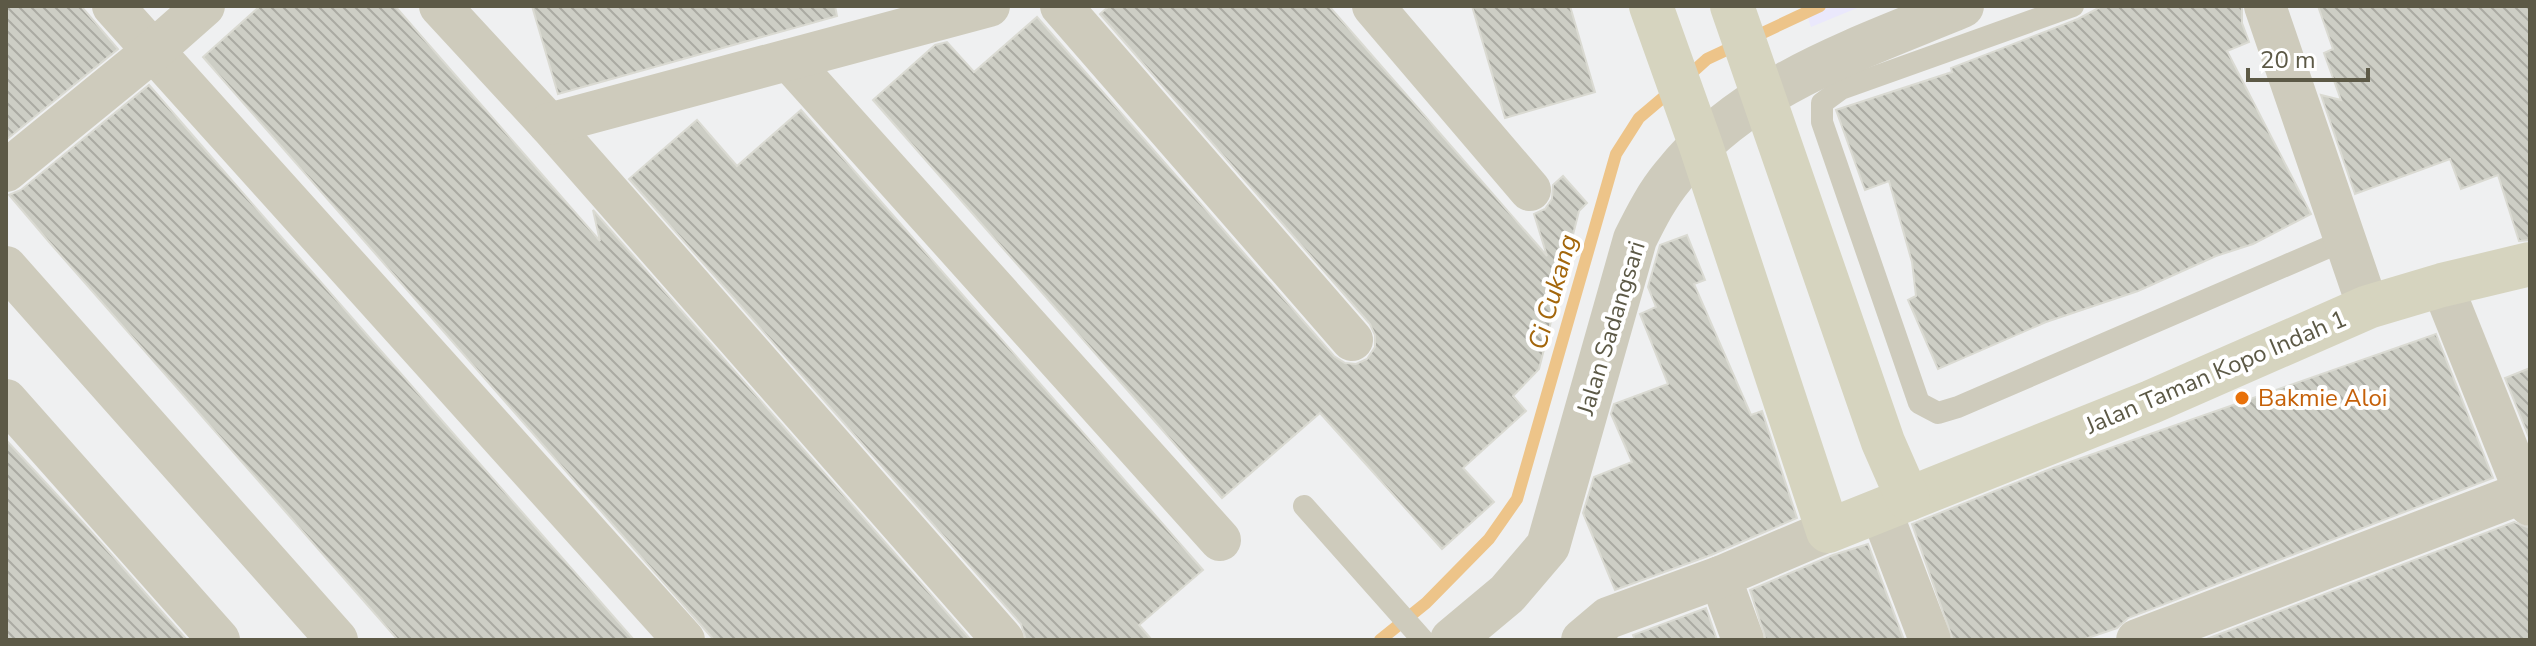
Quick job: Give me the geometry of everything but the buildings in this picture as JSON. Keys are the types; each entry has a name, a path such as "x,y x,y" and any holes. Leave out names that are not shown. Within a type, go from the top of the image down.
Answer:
{"main road":[{"path":"1651,6 1696,131 1828,531"},
{"path":"1734,7 1757,82 1883,442 1894,505"},
{"name":"Jalan Taman Kopo Indah 1","path":"1828,531 2151,402 2368,307 2530,264"}],"street":[{"path":"113,6 684,640"},
{"path":"6,171 204,6"},
{"path":"440,6 549,124 1003,640"},
{"path":"549,124 989,6"},
{"path":"1061,6 1352,340"},
{"path":"1373,6 1530,190"},
{"name":"Jalan Sadangsari","path":"1430,637 1507,594 1548,546 1635,239 1696,131 1757,82 1818,65 1962,6"},
{"path":"2265,6 2368,307"},
{"path":"789,60 1220,540"},
{"path":"6,267 337,640"},
{"path":"2137,640 2528,498 2442,285"},
{"path":"6,400 219,640"},
{"path":"1894,505 1930,640"},
{"path":"1582,640 1608,618 1720,577 1828,531"},
{"path":"1720,577 1743,640"}],"lane":[{"path":"2073,6 1841,89 1822,103 1822,122 1919,403 1938,413 1958,407 2345,240"},
{"path":"1304,506 1377,589 1430,637"}],"shaded area":[{"path":"1804,6 1862,6 1811,27"}],"waterway":[{"name":"Ci Cukang","path":"1686,78 1707,59 1820,6"},
{"name":"Ci Cukang","path":"1380,640 1426,603 1489,539 1517,499 1616,154 1639,118 1672,90"}],"place":[{"name":"Bakmie Aloi","path":"2242,398"}]}
